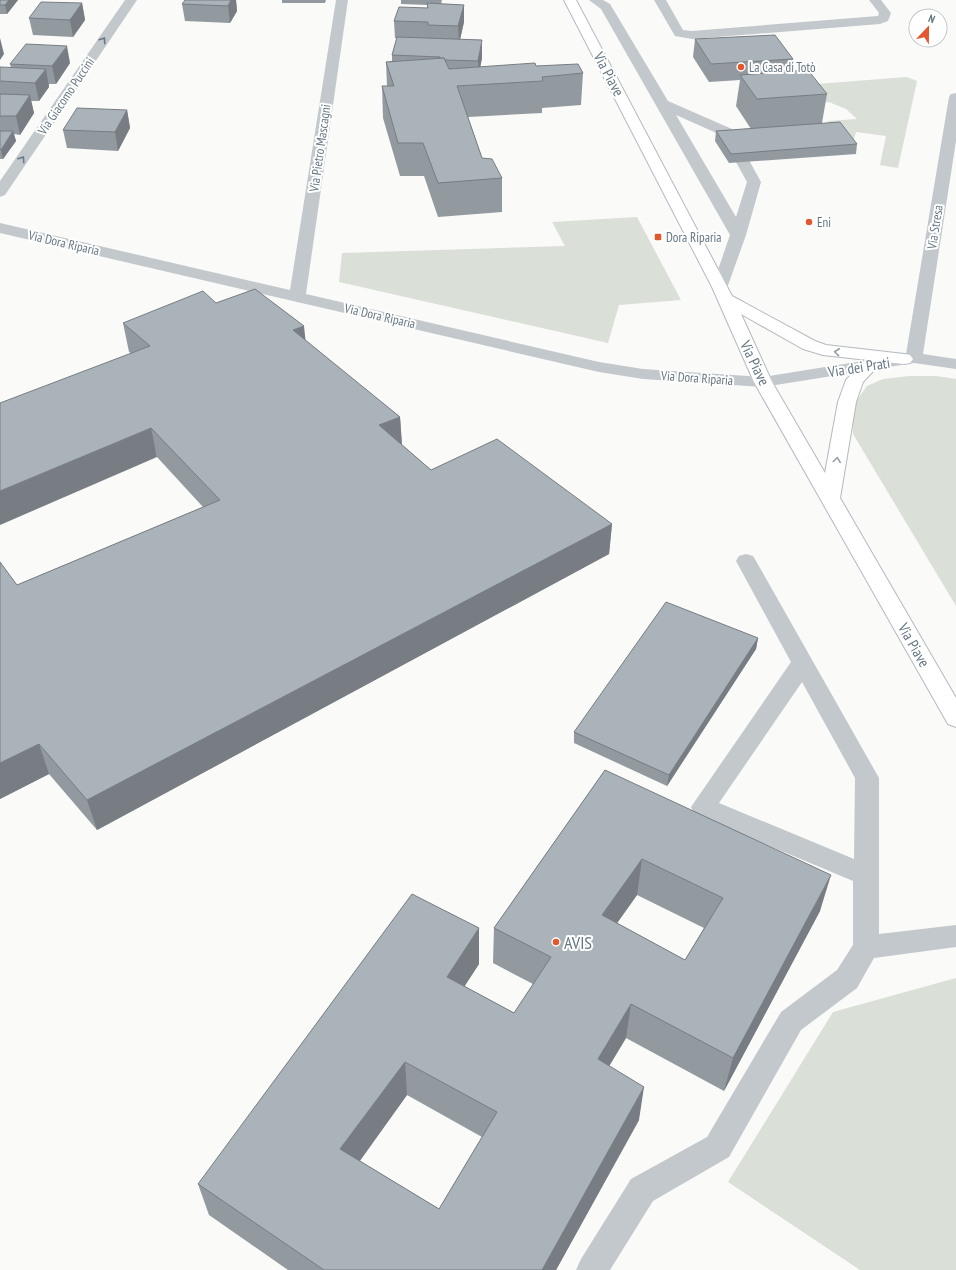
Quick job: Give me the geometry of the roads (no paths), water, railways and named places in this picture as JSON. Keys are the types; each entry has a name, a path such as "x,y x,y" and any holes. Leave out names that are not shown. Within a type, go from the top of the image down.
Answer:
{"main road":[{"name":"Via Piave","path":"570,0 722,292 763,382 956,718"},
{"path":"722,292 808,345 823,350 909,359"},
{"path":"830,498 847,402 856,380 870,365"}],"street":[{"name":"Via Giacomo Puccini","path":"0,192 131,0"},
{"name":"Via Pietro Mascagni","path":"298,297 342,0"},
{"path":"660,0 679,34 692,35 880,20 884,18 885,13 875,0"},
{"path":"601,2 663,104 738,235"},
{"name":"Via Stresa","path":"909,359 956,97"},
{"path":"663,104 727,132 754,182 722,292"},
{"name":"Via Dora Riparia","path":"0,228 599,367 643,374 763,382"},
{"name":"Via dei Prati","path":"763,382 909,359 956,364"},
{"path":"592,1270 642,1190 718,1147 791,1022 847,978 866,947 867,778 746,561"},
{"path":"803,662 703,807 866,875"},
{"path":"866,947 956,936"}],"place":[{"name":"La Casa di Totò","path":"741,67"},
{"name":"Eni","path":"809,222"},
{"name":"Dora Riparia","path":"658,237"},
{"name":"AVIS","path":"556,942"}]}
